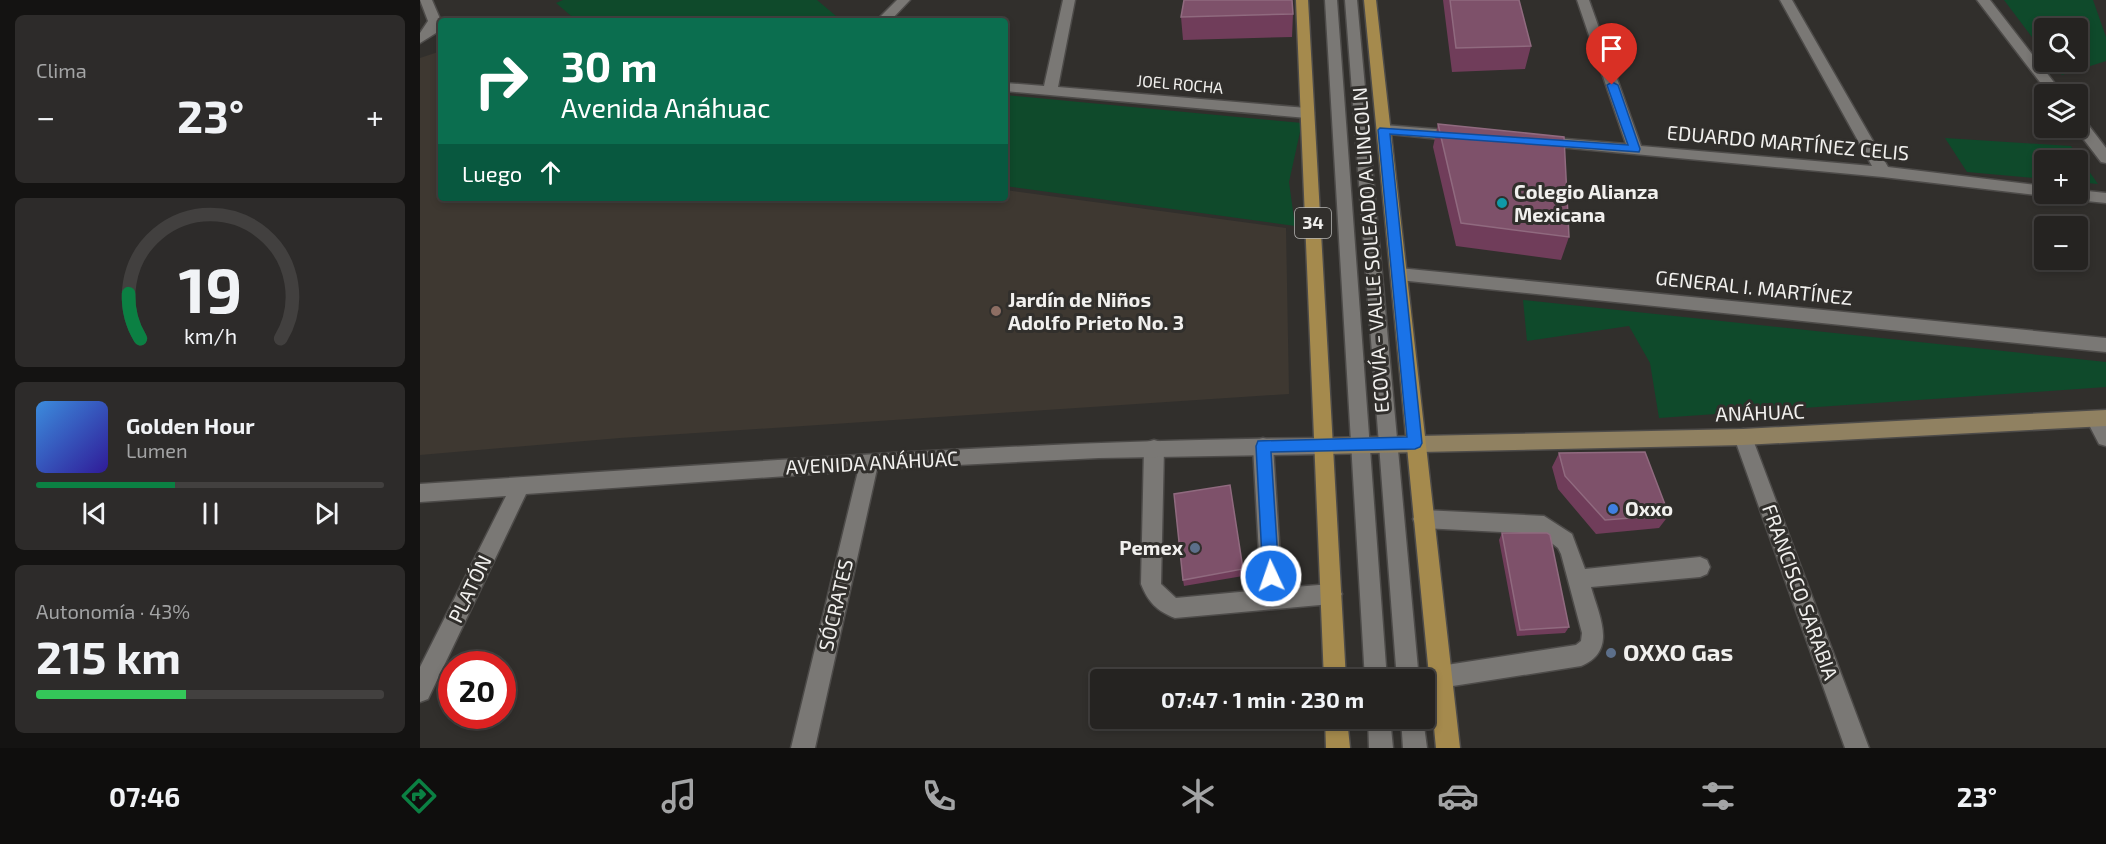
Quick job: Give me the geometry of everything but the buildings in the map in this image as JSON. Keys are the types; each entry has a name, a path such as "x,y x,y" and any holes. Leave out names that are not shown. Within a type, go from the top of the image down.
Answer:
{"main road":[{"name":"34","path":"1302,0 1334,669"},
{"path":"1370,0 1448,748"},
{"path":"1337,729 1338,748"}],"street":[{"path":"424,36 436,21 435,14 426,0"},
{"path":"887,18 904,0"},
{"path":"1050,91 1069,0"},
{"path":"1331,0 1375,669"},
{"name":"ECOVÍA - VALLE SOLEADO A LINCOLN","path":"1351,0 1386,444 1407,669"},
{"path":"1583,0 1635,149"},
{"path":"1786,0 1883,172"},
{"path":"1983,0 2048,84"},
{"name":"JOEL ROCHA","path":"1008,87 1307,113"},
{"path":"1384,130 1479,138"},
{"path":"2088,135 2106,158"},
{"name":"EDUARDO MARTÍNEZ CELIS","path":"1527,141 1883,172 2034,190"},
{"path":"2088,196 2106,198"},
{"name":"GENERAL I. MARTÍNEZ","path":"1399,274 2106,345"},
{"path":"2100,419 2106,438"},
{"name":"ANÁHUAC","path":"1325,446 1743,437 2100,419"},
{"name":"FRANCISCO SARABIA","path":"1743,437 1857,748"},
{"path":"1263,446 1272,598"},
{"name":"AVENIDA ANÁHUAC","path":"420,493 869,463 1154,448 1325,446"},
{"path":"1154,448 1151,584 1155,594 1162,602 1175,608 1331,594"},
{"name":"SÓCRATES","path":"803,748 869,463"},
{"name":"PLATÓN","path":"420,691 520,487"},
{"path":"1423,519 1544,525 1565,541 1593,633 1591,647 1581,655 1440,677"},
{"path":"1578,579 1700,567"},
{"path":"1380,729 1381,748"},
{"path":"1413,729 1415,748"}],"shaded area":[{"name":"Jardín de Niños Adolfo Prieto No. 3","path":"438,52 438,201 1008,201 1008,190 1286,228 1289,394 620,438 420,455 420,58"}],"green space":[{"path":"563,0 817,0 838,18 574,18 556,3"},
{"path":"2004,0 2093,0 2106,37 2106,61 2088,67 2088,18 2034,18 2034,40"},
{"path":"1008,95 1302,123 1289,182 1295,226 1008,186"},
{"path":"1945,138 2071,146 2074,150 2034,150 2034,178 1967,172"},
{"path":"2088,170 2098,184 2088,183"},
{"path":"1523,300 2106,362 2106,387 1659,418 1650,363 1629,326 1527,341"}],"place":[{"name":"Colegio Alianza Mexicana","path":"1502,203"},
{"name":"Jardín de Niños Adolfo Prieto No. 3","path":"996,311"},
{"name":"Oxxo","path":"1613,509"},
{"name":"Pemex","path":"1195,548"},
{"name":"OXXO Gas","path":"1611,653"}],"route":[{"path":"1271,576 1263,446 1415,443 1384,130 1635,149 1612,85"}]}
